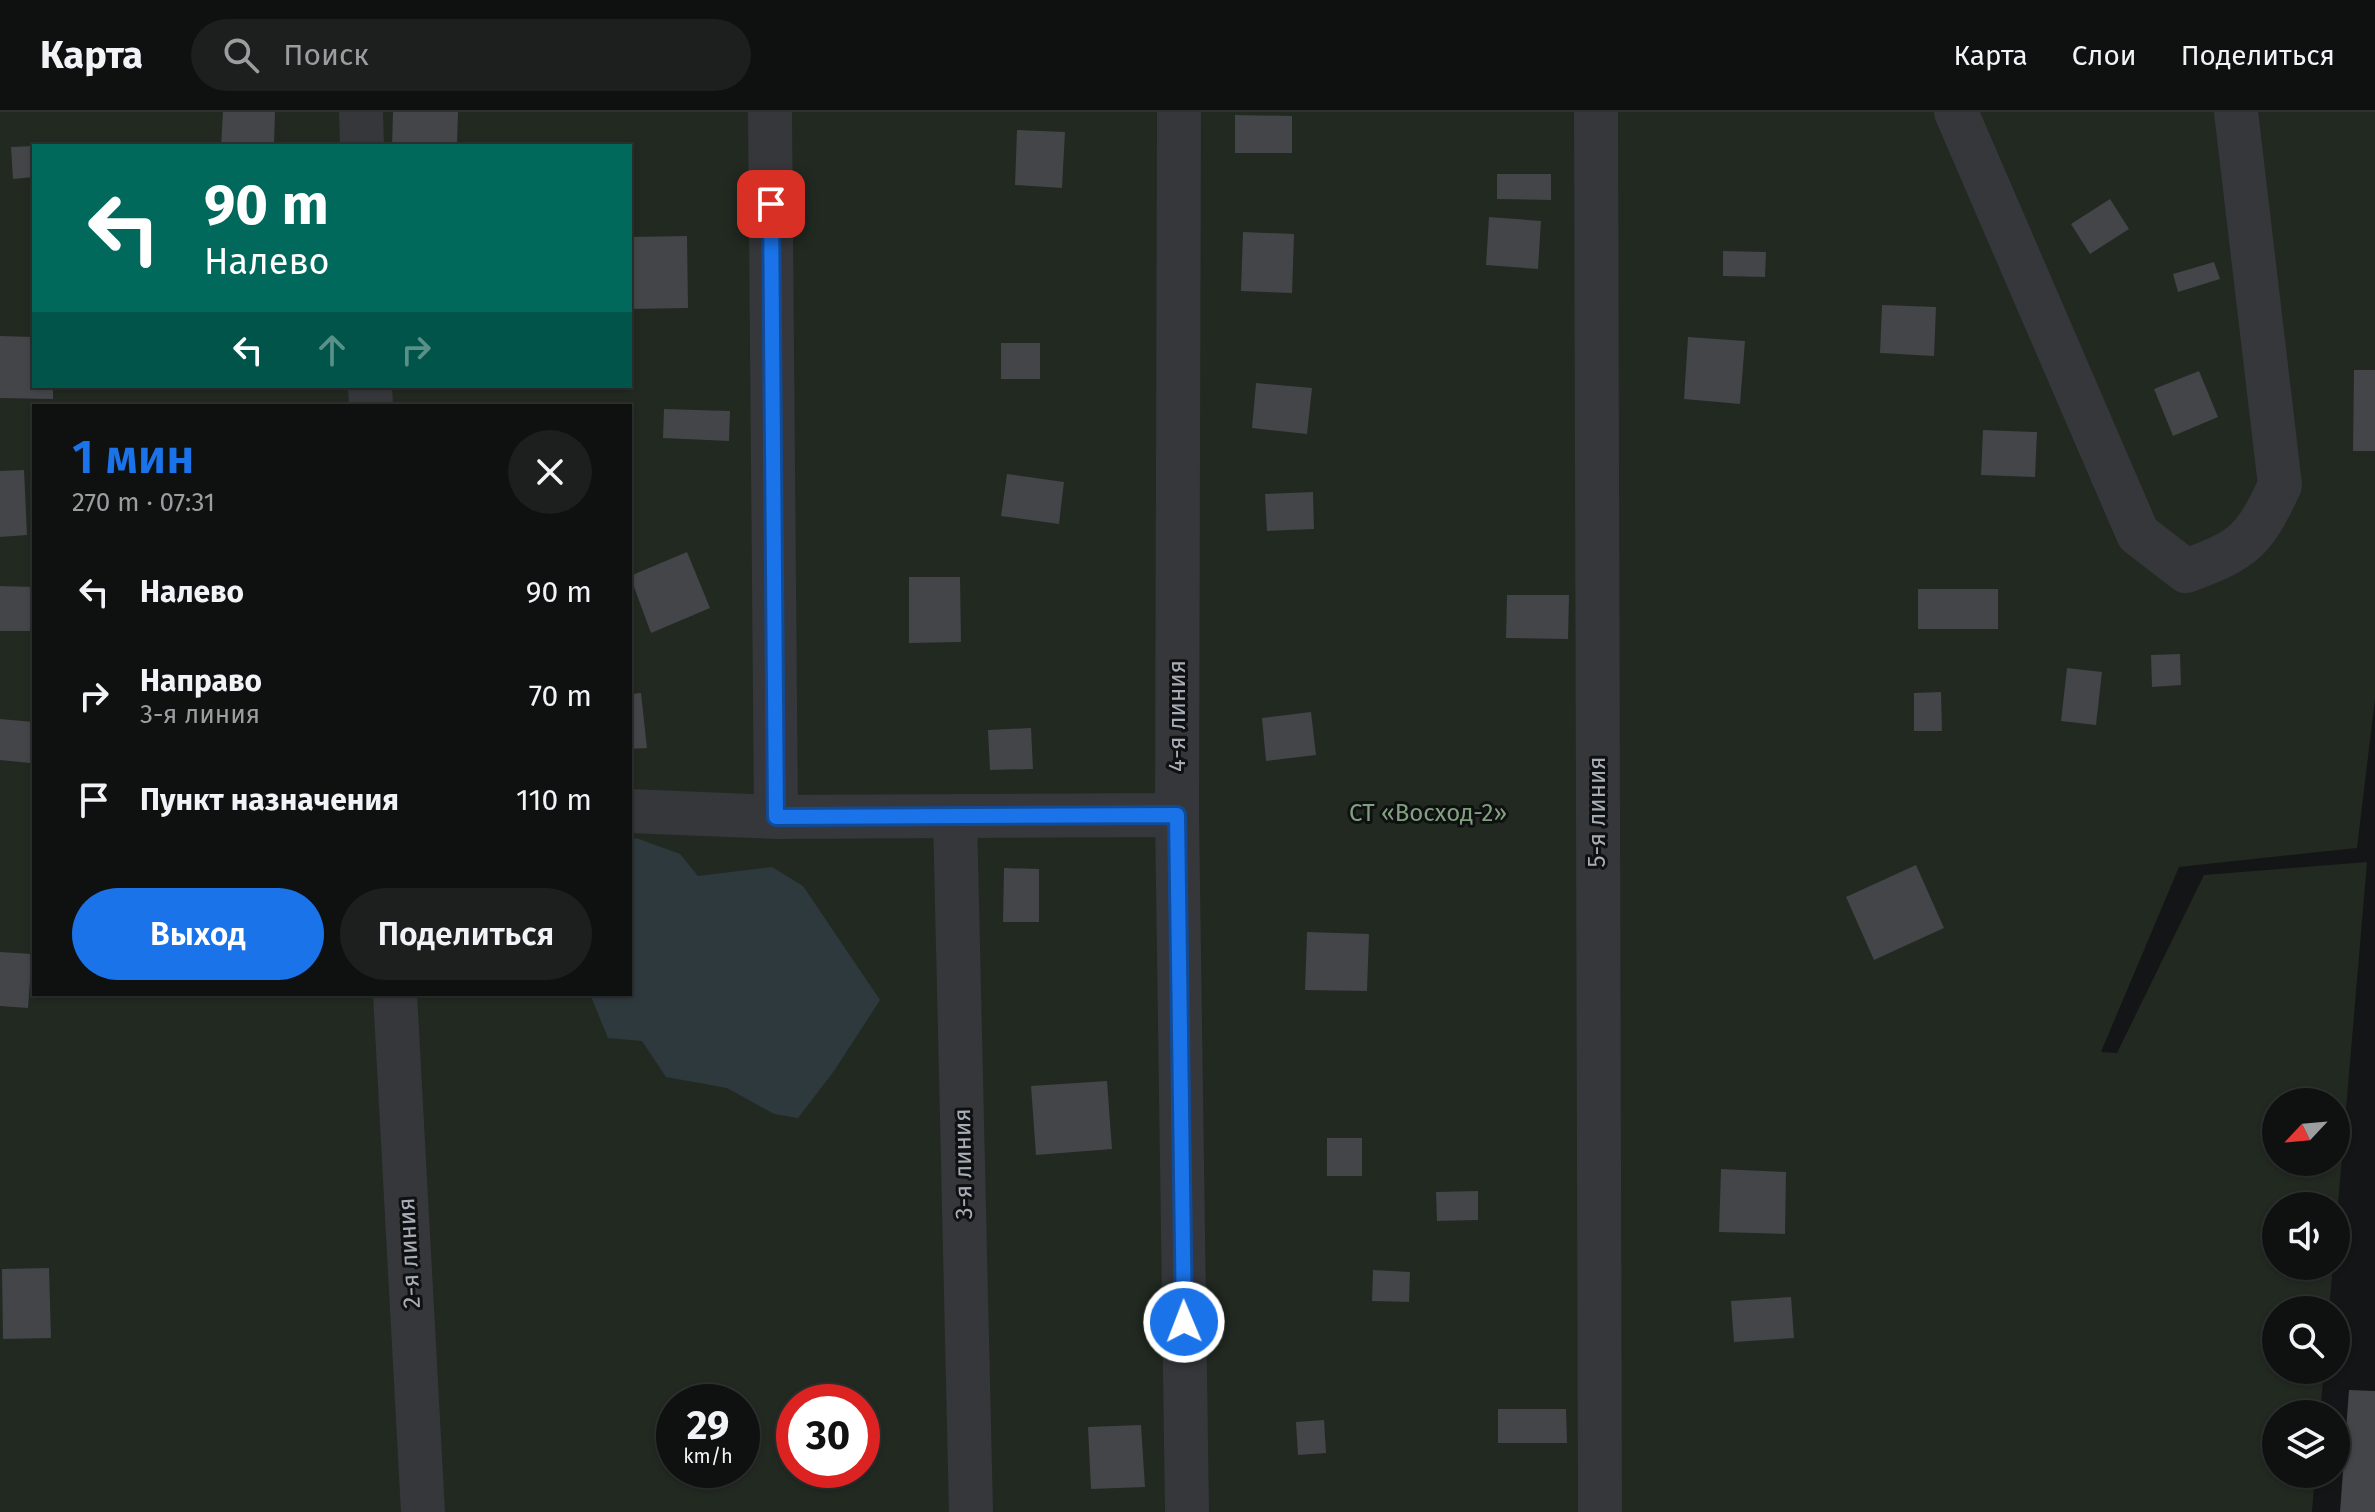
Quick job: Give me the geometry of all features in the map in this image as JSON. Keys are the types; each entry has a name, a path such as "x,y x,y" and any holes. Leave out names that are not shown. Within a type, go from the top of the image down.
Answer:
{"street":[{"path":"361,112 362,144"},
{"path":"770,112 776,817"},
{"name":"4-я линия","path":"1179,112 1177,815 1187,1512"},
{"name":"5-я линия","path":"1596,112 1600,1512"},
{"path":"1956,112 2138,534 2186,571 2226,556 2261,527 2280,485 2236,112"},
{"path":"632,811 776,817 1177,815"},
{"name":"3-я линия","path":"955,816 971,1512"},
{"name":"2-я линия","path":"395,996 423,1512"}],"green space":[{"name":"СТ «Восход-2»","path":"0,112 2375,112 2375,699 2357,848 2179,867 2101,1052 2117,1053 2204,875 2367,862 2348,1088 2262,1088 2262,1176 2340,1176 2339,1192 2262,1192 2262,1280 2332,1280 2330,1296 2262,1296 2262,1384 2323,1384 2321,1400 2262,1400 2262,1488 2314,1488 2312,1512 0,1512"}],"shaded area":[{"path":"636,838 680,854 698,876 772,867 803,886 880,1000 834,1071 798,1118 774,1114 727,1088 666,1077 642,1041 608,1038 591,996 632,996 632,840"}],"building":[{"path":"223,112 275,112 274,144 221,144"},
{"path":"393,112 458,112 457,144 392,144"},
{"path":"1235,115 1292,116 1292,153 1235,153"},
{"path":"1017,130 1065,132 1062,188 1015,185"},
{"path":"32,146 32,177 13,179 11,147"},
{"path":"1497,174 1551,174 1551,200 1497,199"},
{"path":"2110,199 2129,229 2090,254 2071,224"},
{"path":"1489,217 1541,221 1538,269 1486,265"},
{"path":"1243,232 1294,234 1292,293 1241,291"},
{"path":"687,236 688,308 632,309 632,237"},
{"path":"1723,251 1766,252 1765,277 1723,276"},
{"path":"2214,262 2220,279 2178,292 2173,274"},
{"path":"1882,305 1936,307 1934,356 1880,353"},
{"path":"0,336 32,337 32,388 53,388 53,399 0,398"},
{"path":"1688,337 1745,341 1740,404 1684,399"},
{"path":"1001,343 1040,343 1040,379 1001,379"},
{"path":"2354,370 2375,370 2375,451 2353,451"},
{"path":"2199,371 2218,417 2173,436 2154,389"},
{"path":"1256,383 1312,388 1307,434 1252,428"},
{"path":"664,409 730,411 729,441 663,438"},
{"path":"1983,430 2037,432 2035,477 1981,475"},
{"path":"24,470 27,535 0,537 0,471"},
{"path":"1007,474 1064,482 1059,524 1001,516"},
{"path":"1313,492 1314,529 1267,531 1265,494"},
{"path":"687,552 710,608 651,633 632,575"},
{"path":"909,577 960,577 961,642 909,643"},
{"path":"0,586 32,587 32,631 0,631"},
{"path":"1918,589 1998,589 1998,629 1918,629"},
{"path":"1507,595 1569,595 1568,639 1506,638"},
{"path":"2180,654 2181,685 2152,687 2151,655"},
{"path":"2067,668 2102,672 2096,725 2061,721"},
{"path":"1941,692 1942,731 1914,731 1914,693"},
{"path":"641,693 647,748 632,749 632,694"},
{"path":"1311,712 1316,755 1266,761 1262,718"},
{"path":"0,719 32,722 30,763 0,760"},
{"path":"1031,728 1033,769 990,770 988,730"},
{"path":"1916,865 1944,928 1874,960 1846,897"},
{"path":"1004,868 1039,869 1039,922 1003,922"},
{"path":"1307,932 1369,934 1367,991 1305,990"},
{"path":"0,952 32,954 28,1008 0,1006"},
{"path":"1107,1081 1112,1149 1036,1155 1031,1086"},
{"path":"1327,1138 1362,1138 1362,1176 1327,1176"},
{"path":"1721,1169 1786,1172 1785,1234 1719,1232"},
{"path":"1478,1191 1478,1220 1437,1221 1436,1192"},
{"path":"49,1268 51,1338 3,1339 2,1269"},
{"path":"1373,1270 1410,1272 1409,1302 1372,1301"},
{"path":"1791,1297 1794,1338 1734,1342 1731,1301"},
{"path":"2349,1390 2375,1391 2375,1512 2340,1512 2342,1488 2350,1488"},
{"path":"1498,1409 1566,1409 1567,1443 1498,1443"},
{"path":"1324,1420 1326,1453 1298,1455 1296,1422"},
{"path":"1141,1425 1145,1487 1091,1489 1088,1427"}],"route":[{"path":"771,204 776,817 1177,815 1184,1322"}]}
